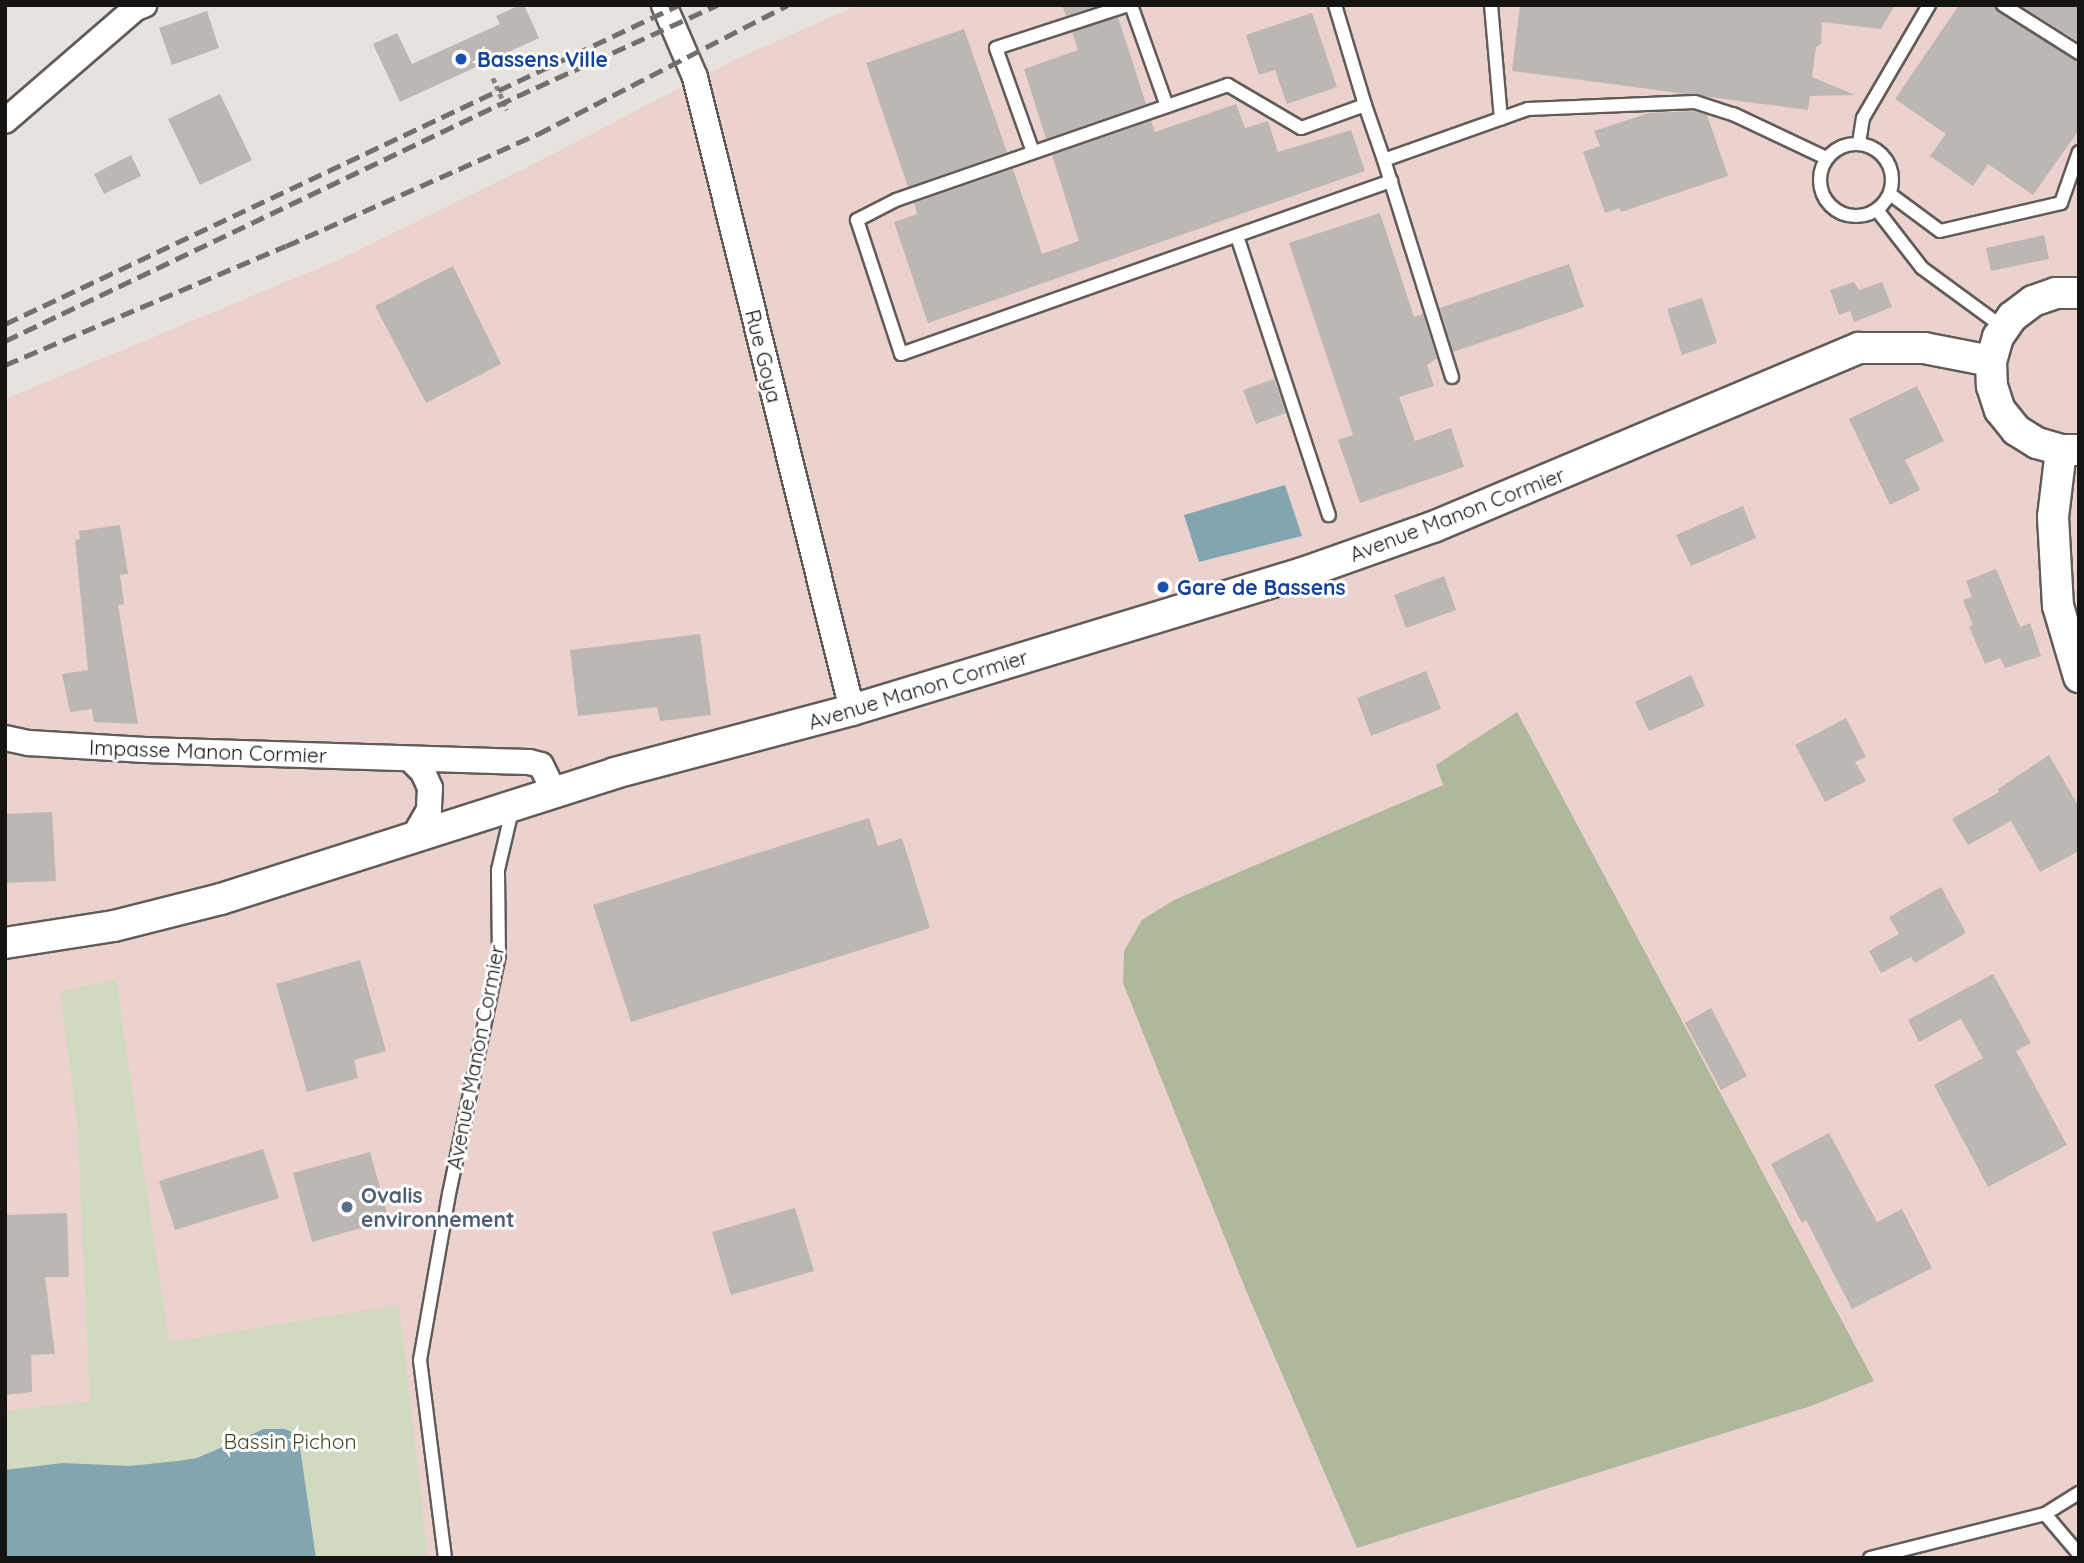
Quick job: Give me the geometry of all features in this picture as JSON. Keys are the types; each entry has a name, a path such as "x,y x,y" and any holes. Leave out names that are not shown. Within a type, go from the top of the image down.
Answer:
{"street":[{"path":"5,121 135,8 144,5"},
{"name":"Rue Goya","path":"664,5 695,77 852,710"},
{"path":"2079,293 2056,293 2032,301 2012,317 1998,337 1992,361 1992,386 2000,410 2016,430 2037,443 2070,450 2053,517 2058,607 2079,677"},
{"name":"Avenue Manon Cormier","path":"5,943 114,926 208,902 554,792 852,710 1303,573 1433,527 1859,348 1924,348 1992,361"},
{"name":"Impasse Manon Cormier","path":"5,738 29,743 145,750 529,762 541,765 554,792"},
{"path":"410,759 423,772 430,789 429,810 413,838"}],"lane":[{"path":"1033,152 996,48 1129,5 1167,106"},
{"path":"1335,5 1452,377"},
{"path":"1491,5 1501,119"},
{"path":"1859,143 1863,118 1929,5"},
{"path":"2003,5 2079,53"},
{"path":"1365,105 1301,128 1228,85 896,200 857,220 901,354 1391,181"},
{"path":"1384,160 1528,109 1695,102 1733,114 1826,158"},
{"path":"1859,143 1874,148 1890,166 1893,178 1890,194 1877,210 1855,216 1833,208 1820,188 1819,176 1826,158 1839,147 1859,143"},
{"path":"1890,194 1940,231 2061,203 2079,152"},
{"path":"1877,210 1922,268 2005,328"},
{"path":"1237,236 1329,515"},
{"name":"Avenue Manon Cormier","path":"445,1558 420,1360 449,1194 499,955 498,870 513,806"},
{"path":"1871,1558 2045,1514 2079,1493"},
{"path":"2045,1514 2079,1554"}],"path":[{"path":"493,78 507,110"}],"shaded area":[{"path":"858,5 2079,5 2079,1558 5,1558 5,399 336,261 524,169 732,61"}],"green space":[{"path":"1517,712 1874,1381 1811,1406 1357,1548 1245,1288 1123,983 1124,951 1142,920 1174,900 1443,785 1436,765"},
{"name":"Bassin Pichon","path":"116,979 169,1342 399,1305 428,1558 5,1558 5,1411 90,1401 77,1123 60,992"}],"water":[{"path":"1285,485 1302,536 1199,562 1184,515"},
{"name":"Bassin Pichon","path":"264,1429 285,1429 294,1433 299,1441 316,1558 5,1558 5,1470 63,1463 129,1466 197,1458"}],"building":[{"path":"524,5 539,38 400,102 373,44 397,33 412,64 500,24 496,16"},
{"path":"1062,5 1099,5 1066,16"},
{"path":"1520,5 1895,5 1881,29 1822,22 1821,44 1816,47 1812,77 1855,95 1810,96 1808,110 1512,71"},
{"path":"1959,5 1994,5 1998,12 2079,62 2079,130 2033,195 1988,164 1973,186 1930,156 1946,134 1895,99"},
{"path":"2020,5 2079,5 2079,42"},
{"path":"207,11 219,48 172,65 159,28"},
{"path":"1312,13 1337,87 1287,104 1275,70 1259,75 1246,35"},
{"path":"1118,17 1146,104 1046,139 1024,69 1078,50 1072,32"},
{"path":"964,29 1007,152 908,187 866,63"},
{"path":"220,94 252,160 200,185 168,119"},
{"path":"1236,104 1245,128 1268,121 1278,152 1351,130 1365,171 928,323 894,222 917,214 914,203 1013,169 1042,254 1079,241 1052,155 1151,121 1155,132"},
{"path":"1694,111 1707,115 1728,176 1621,212 1620,208 1605,213 1583,152 1600,146 1594,131 1649,113"},
{"path":"131,155 141,176 104,194 94,174"},
{"path":"1380,213 1414,317 1423,314 1437,358 1427,365 1434,386 1399,397 1415,441 1451,428 1464,467 1360,503 1338,440 1353,435 1289,243"},
{"path":"2044,235 2049,259 1991,271 1986,248"},
{"path":"1569,264 1584,307 1453,352 1440,308"},
{"path":"453,266 501,364 426,403 375,306"},
{"path":"1854,282 1859,290 1882,282 1892,307 1854,322 1850,311 1839,315 1830,290"},
{"path":"1702,298 1717,343 1682,355 1667,309"},
{"path":"1274,379 1286,413 1256,424 1243,390"},
{"path":"1917,386 1944,441 1905,460 1920,490 1890,505 1849,419"},
{"path":"1743,506 1756,538 1691,566 1676,535"},
{"path":"120,525 128,574 120,575 124,604 118,605 138,724 94,722 92,709 70,712 62,674 88,670 75,540 80,539 79,531"},
{"path":"1996,569 2020,627 2030,623 2041,656 2005,668 2000,658 1985,664 1969,627 1973,625 1963,600 1972,597 1966,581"},
{"path":"1444,576 1456,610 1406,628 1394,595"},
{"path":"700,634 711,715 660,721 657,707 578,716 570,650"},
{"path":"1426,671 1441,709 1371,736 1357,698"},
{"path":"1691,675 1705,706 1649,731 1635,702"},
{"path":"1846,718 1866,757 1855,762 1866,781 1825,802 1795,745"},
{"path":"2049,755 2079,807 2079,851 2040,872 2011,821 1968,845 1952,819 1999,792 1998,789"},
{"path":"52,812 56,881 5,883 5,814"},
{"path":"869,818 878,846 902,838 930,928 631,1022 593,905"},
{"path":"1941,887 1966,933 1915,963 1911,957 1881,973 1869,951 1899,934 1889,917"},
{"path":"360,960 386,1051 354,1060 358,1078 307,1092 276,984"},
{"path":"1993,974 2031,1043 2016,1051 2067,1145 1988,1187 1934,1085 1983,1058 1961,1019 1919,1042 1908,1020"},
{"path":"1711,1008 1747,1076 1721,1090 1685,1023"},
{"path":"1829,1133 1877,1222 1902,1209 1932,1268 1852,1309 1806,1220 1802,1223 1771,1164"},
{"path":"263,1149 279,1198 175,1230 159,1181"},
{"path":"370,1152 389,1220 312,1242 293,1173"},
{"path":"795,1208 814,1271 731,1295 712,1232"},
{"path":"67,1213 69,1277 45,1277 55,1354 31,1355 32,1392 5,1395 5,1215"}],"railway":[{"path":"5,324 679,5"},
{"path":"5,341 498,105 717,5"},
{"path":"5,365 286,246 538,134 788,5"}],"place":[{"name":"Bassens Ville","path":"461,59"},
{"name":"Gare de Bassens","path":"1163,587"},
{"name":"Ovalis environnement","path":"347,1207"}]}
